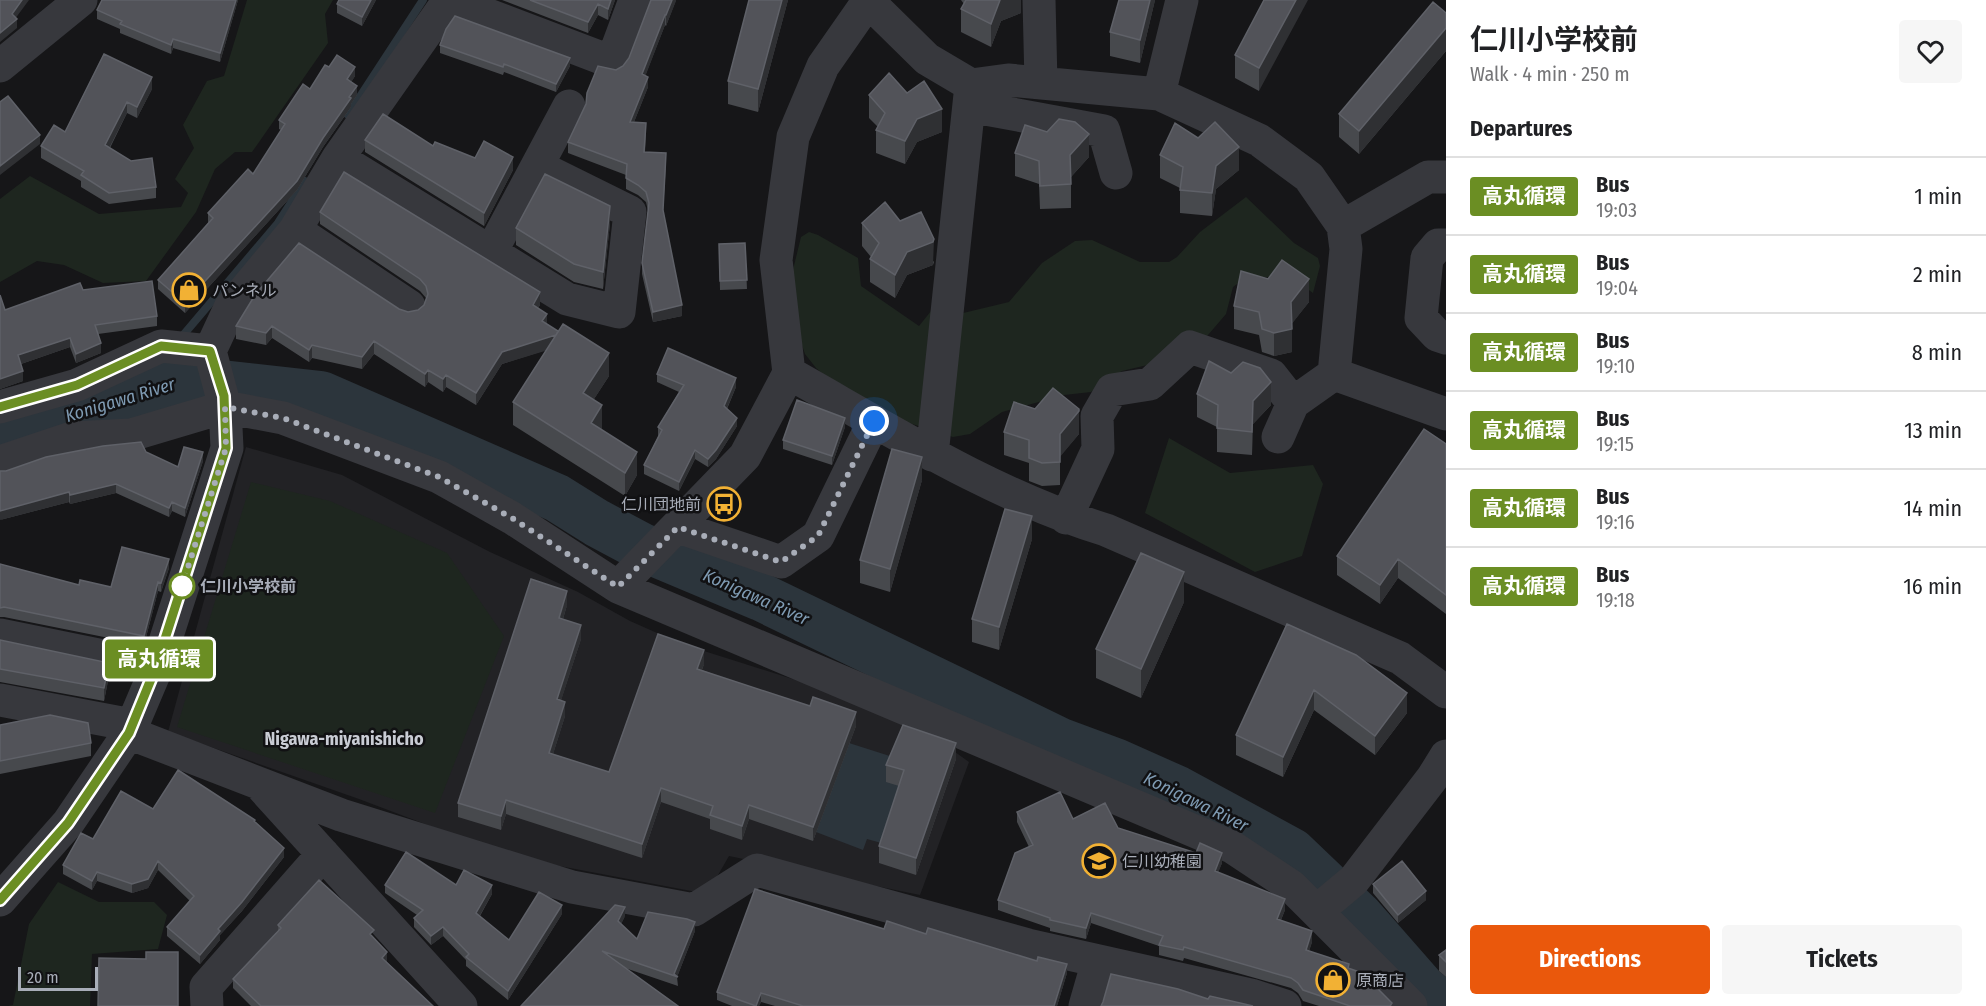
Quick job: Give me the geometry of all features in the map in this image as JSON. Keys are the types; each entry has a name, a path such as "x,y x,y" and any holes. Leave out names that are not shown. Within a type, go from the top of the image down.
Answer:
{"street":[{"path":"0,66 81,0"},
{"path":"0,407 194,352 295,230 338,158 449,0 612,62 634,0"},
{"path":"624,581 745,456 789,374 776,260 793,137 823,66 868,0 927,59 970,95 1104,131 1116,173"},
{"path":"1039,0 1041,83"},
{"path":"1159,94 1182,0"},
{"path":"970,95 1008,80 1159,94 1259,140 1309,177 1344,226 1346,249 1334,374 1293,403 1278,437"},
{"path":"932,455 970,95"},
{"path":"491,252 569,106"},
{"path":"338,158 567,299 620,312 630,212 537,166"},
{"path":"1344,226 1428,177 1446,177"},
{"path":"295,230 409,306"},
{"path":"1446,245 1438,245 1427,258 1421,318 1437,335 1446,338"},
{"path":"1066,518 1098,450 1097,416 1112,390 1150,384 1190,347 1271,375 1293,403"},
{"path":"0,900 68,823 130,729 156,667 226,448 225,401 194,352"},
{"path":"789,374 932,455 1066,518 1106,530 1400,658 1446,692"},
{"path":"1334,374 1446,414"},
{"path":"0,462 72,438 130,435 225,401 283,418 439,477 624,581 1232,847 1322,908 1411,1006"},
{"path":"670,535 781,562 818,536 874,421"},
{"path":"0,634 156,667"},
{"path":"0,700 130,729 341,815 572,887 694,910 757,870 1017,942 1251,995 1285,1006"},
{"path":"1322,908 1354,880 1433,777 1446,756"},
{"path":"257,782 462,1006"},
{"path":"213,1000 322,854"},
{"path":"1085,1006 1098,962"}],"shaded area":[{"path":"247,0 333,0 325,14 328,43 252,152 235,152 215,169 196,212 146,281 103,283 64,265 37,261 0,282 0,199 30,176 99,214 181,207 188,193 175,179 194,148 183,125 207,81 224,76"},
{"path":"1246,197 1294,243 1318,258 1320,266 1313,293 1293,279 1248,276 1233,287 1226,314 1208,335 1193,346 1160,362 1122,371 1091,392 1064,395 1002,412 970,434 953,437 859,407 816,368 805,354 793,319 790,282 801,237 809,232 858,258 861,286 919,326 931,311 959,314 1009,302 1042,263 1075,241 1092,240 1140,262 1169,262 1177,257 1200,232"},
{"path":"1169,438 1230,473 1313,465 1323,484 1302,556 1255,572 1145,513"},
{"path":"246,447 342,475 490,552 578,592 630,621 682,644 805,683 916,724 969,762 920,895 729,856 707,894 512,857 359,799 168,732"},
{"path":"251,482 330,501 447,553 504,636 435,813 177,727"},
{"path":"849,743 896,758 900,786 885,844 867,839 863,850 816,832"},
{"path":"58,882 99,902 154,902 167,915 158,949 92,954 90,1006 8,1006 13,1005 29,924"}],"building":[{"path":"0,0 22,0 12,14 17,19 0,33"},
{"path":"102,0 236,0 220,53 173,39 171,45 120,24 122,21 97,10"},
{"path":"339,0 371,0 362,17 337,4"},
{"path":"530,0 611,0 608,9 598,4 588,22"},
{"path":"651,0 672,0 642,74 648,77 630,122 646,123 644,152 666,153 663,210 682,305 653,312 642,263 649,203 646,192 626,178 627,164 568,142 586,104 587,93 598,66 616,70 623,66 629,58"},
{"path":"749,0 782,0 758,89 728,81"},
{"path":"966,0 1000,0 991,24 961,9"},
{"path":"1119,0 1150,0 1140,40 1110,32"},
{"path":"1264,0 1296,0 1259,68 1235,55"},
{"path":"1433,2 1446,13 1446,28 1359,131 1339,114"},
{"path":"455,16 570,58 556,84 504,64 503,67 440,45 446,29"},
{"path":"104,54 152,77 137,107 127,102 105,145 131,161 152,158 156,187 109,193 81,175 84,171 41,146 54,125 65,132"},
{"path":"337,55 355,67 347,79 357,86 349,97 351,98 297,181 185,303 158,280 213,218 208,213 248,169 253,174 285,124 279,120 303,84 310,89 325,65 329,67"},
{"path":"889,73 907,93 924,81 942,109 917,119 905,141 876,130 885,113 869,95"},
{"path":"8,96 40,135 0,166 0,102"},
{"path":"383,114 433,146 435,142 475,158 484,141 513,157 484,213 365,140"},
{"path":"1059,119 1075,122 1089,134 1070,155 1071,184 1040,186 1039,161 1015,153 1025,125 1047,132"},
{"path":"1215,122 1239,147 1216,166 1212,193 1180,190 1183,167 1160,155 1175,123 1198,138"},
{"path":"344,172 540,292 533,305 547,314 542,321 558,331 556,335 502,352 476,393 446,375 443,379 428,370 425,374 374,341 362,357 312,345 309,350 272,326 266,333 236,326 255,295 299,243 399,309 408,312 418,310 424,305 428,294 426,286 420,279 320,212"},
{"path":"545,174 610,206 603,272 574,264 516,228"},
{"path":"885,202 900,221 921,212 934,239 933,242 907,252 895,275 870,259 879,243 862,223"},
{"path":"745,243 747,280 720,281 719,244"},
{"path":"1282,260 1309,279 1291,302 1292,329 1274,333 1262,329 1259,312 1234,306 1241,271 1268,279"},
{"path":"152,281 157,316 95,325 101,343 76,354 70,338 18,355 23,371 0,379 0,295 5,310 80,283 83,290"},
{"path":"563,324 609,353 583,393 602,405 591,423 637,452 625,473 513,402"},
{"path":"668,348 736,378 724,406 737,418 708,459 695,450 679,482 644,465 662,430 658,427 684,385 657,374"},
{"path":"1209,361 1231,373 1243,362 1260,368 1271,382 1253,401 1252,432 1217,428 1218,405 1197,394"},
{"path":"1053,388 1079,411 1060,434 1060,462 1042,463 1029,458 1029,440 1004,432 1014,402 1035,409"},
{"path":"797,400 845,418 832,456 783,440"},
{"path":"1424,429 1446,444 1446,595 1398,559 1380,585 1337,556"},
{"path":"141,442 146,452 178,467 184,447 203,452 185,508 172,502 169,508 116,484 70,495 69,492 0,511 0,471 46,457 103,446"},
{"path":"892,449 922,457 890,569 860,560"},
{"path":"1005,509 1032,516 999,627 972,619"},
{"path":"122,547 169,559 161,583 158,582 144,636 0,608 0,564 79,585 80,580 111,587"},
{"path":"1141,553 1184,572 1141,669 1096,649"},
{"path":"531,579 567,591 559,618 581,625 557,699 565,702 549,753 609,772 658,634 704,650 697,669 810,706 813,697 856,712 813,827 749,805 742,826 710,815 713,806 661,788 642,844 506,800 501,816 458,803"},
{"path":"1287,624 1356,655 1407,693 1375,736 1314,690 1283,757 1236,735"},
{"path":"0,640 109,663 104,688 0,669"},
{"path":"50,715 88,723 91,743 0,761 0,725"},
{"path":"903,725 956,743 916,858 879,846 904,770 886,765"},
{"path":"178,770 255,820 284,848 218,929 220,931 200,955 167,927 194,896 158,861 148,879 132,884 97,872 92,881 63,865 81,833 93,839 121,791 153,809"},
{"path":"1060,792 1073,819 1105,803 1118,828 1196,853 1200,843 1222,853 1215,871 1285,899 1277,919 1312,931 1306,950 1349,964 1348,968 1362,973 1368,979 1367,981 1372,983 1392,1003 1390,1006 1350,1006 1303,990 1291,978 1184,947 1183,950 1159,945 1163,936 1091,913 1086,928 1050,920 1050,918 998,900 1015,853 1033,845 1017,812"},
{"path":"406,852 456,885 464,870 492,885 476,913 509,940 539,892 562,905 508,991 466,957 469,954 443,927 431,936 414,918 423,910 385,885"},
{"path":"1402,861 1426,891 1398,915 1373,884"},
{"path":"319,880 374,930 370,934 387,952 382,958 433,1006 261,1006 233,979 281,928 278,925"},
{"path":"755,889 884,929 887,921 926,934 928,928 1037,961 1038,957 1067,964 1054,1006 803,1006 761,993 756,1006 717,992"},
{"path":"615,905 625,907 618,921 637,939 648,912 695,922 674,974 678,977 602,951 678,1006 521,1006"},
{"path":"1446,950 1446,962 1439,955"},
{"path":"146,952 178,952 178,1006 98,1006 99,958 146,959"},
{"path":"1111,974 1178,989 1208,999 1210,996 1253,1006 1101,1006"}],"waterway":[{"path":"348,115 423,0"},
{"path":"179,340 278,223 305,181"},
{"path":"143,392 168,355"},
{"name":"Konigawa River","path":"0,436 85,408 186,380 321,395 557,498 642,547 761,597 1061,742 1115,762 1178,790 1292,852 1359,916 1423,989 1443,1006"}],"bus line":[{"name":"高丸循環","path":"0,407 77,385 161,346 210,351 224,396 226,448 156,667 129,733 68,823 0,900"}],"place":[{"name":"パンネル","path":"189,290"},
{"name":"仁川団地前","path":"724,504"},
{"name":"仁川小学校前","path":"182,586"},
{"name":"仁川幼稚園","path":"1099,861"},
{"name":"原商店","path":"1333,980"}],"district":[{"name":"Nigawa-miyanishicho","path":"344,739"}],"route":[{"path":"182,586 226,448 225,407 283,418 439,477 512,518 618,587 678,527 781,562 818,536 874,421"}]}
